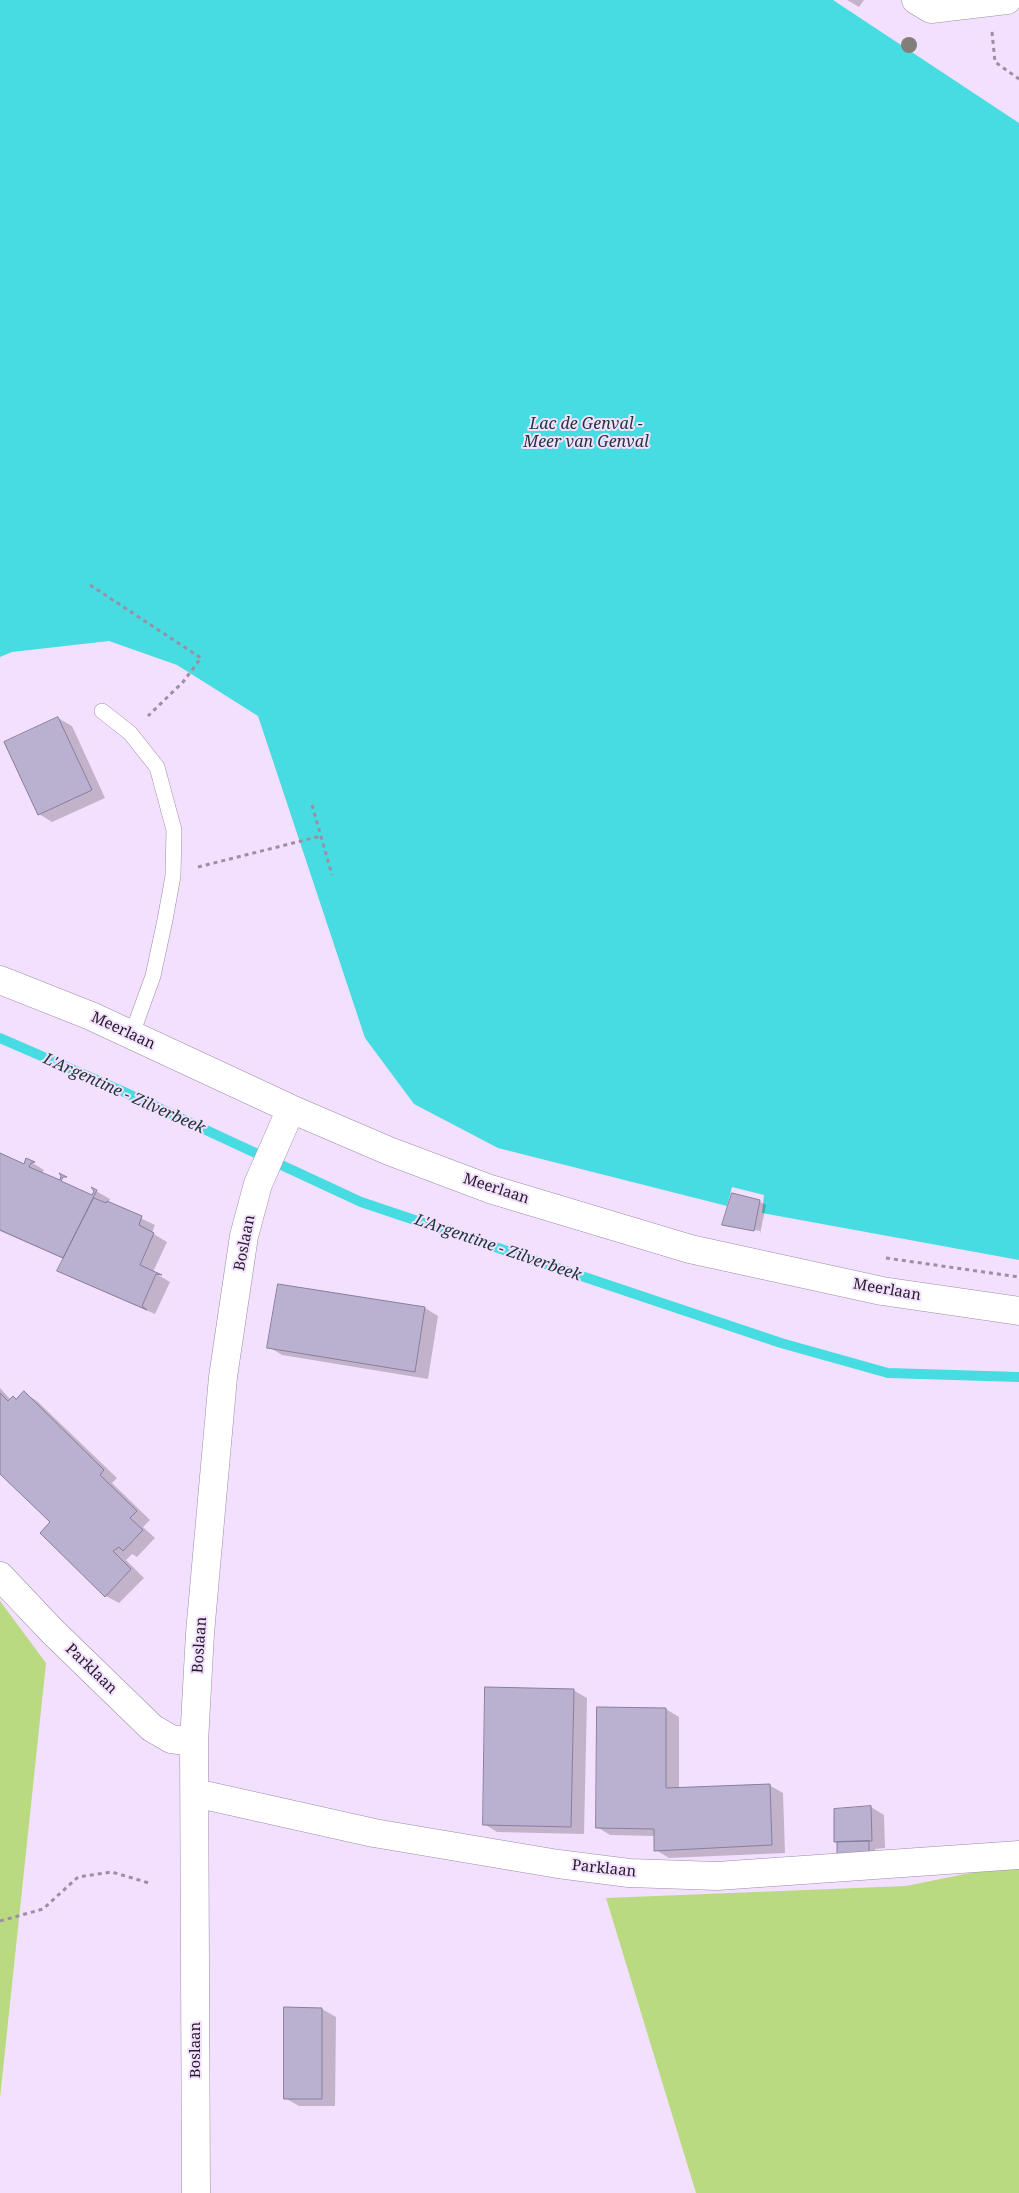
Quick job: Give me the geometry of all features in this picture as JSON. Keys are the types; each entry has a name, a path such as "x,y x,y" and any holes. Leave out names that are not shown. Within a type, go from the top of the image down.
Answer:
{"street":[{"path":"923,4 994,1"},
{"name":"Meerlaan","path":"0,980 132,1034 291,1109 389,1151 490,1189 690,1249 882,1291 1019,1311"},
{"name":"Boslaan","path":"196,2193 194,1742 200,1633 223,1378 244,1236 258,1184 291,1109"},
{"name":"Parklaan","path":"0,1576 152,1728 171,1739 194,1742"},
{"name":"Parklaan","path":"195,1793 374,1833 558,1864 629,1873 717,1876 1019,1855"}],"lane":[{"path":"102,711 130,734 157,767 174,830 173,866 165,920 152,976 132,1034"}],"path":[{"path":"994,1 995,62 1019,80"},
{"path":"90,585 201,658 183,682 130,734"},
{"path":"312,805 332,875"},
{"path":"173,866 202,867 321,836"},
{"path":"0,1922 43,1908 78,1878 112,1872 149,1883"}],"shaded area":[{"path":"0,1601 46,1663 0,2098"},
{"path":"1019,1863 1019,2193 696,2193 606,1898 906,1886"}],"water":[{"name":"Lac de Genval - Meer van Genval","path":"0,0 833,0 1019,123 1019,1260 762,1213 764,1195 732,1187 727,1206 498,1148 414,1104 365,1038 258,716 177,665 109,641 12,652 0,657"}],"building":[{"path":"58,717 92,790 38,815 4,742"},
{"path":"0,1153 24,1164 26,1158 35,1162 31,1163 29,1167 60,1180 61,1176 59,1173 67,1177 63,1177 61,1181 92,1195 94,1191 91,1187 97,1190 63,1258 0,1230"},
{"path":"732,1193 760,1200 754,1231 722,1225"},
{"path":"94,1198 106,1203 107,1201 142,1216 139,1225 154,1233 140,1265 162,1275 156,1274 142,1306 147,1310 57,1271"},
{"path":"278,1284 425,1307 415,1372 267,1348"},
{"path":"24,1391 104,1470 100,1475 137,1511 130,1518 143,1530 123,1551 119,1547 113,1551 131,1569 105,1597 40,1533 50,1522 0,1474 0,1393 8,1401 13,1396 16,1399"},
{"path":"485,1687 574,1689 571,1827 483,1825"},
{"path":"597,1707 666,1708 666,1788 770,1784 772,1845 654,1851 654,1829 596,1828"},
{"path":"871,1806 872,1841 834,1842 834,1809"},
{"path":"869,1841 869,1853 837,1856 837,1842"},
{"path":"284,2007 322,2008 322,2099 284,2099"}],"waterway":[{"name":"L'Argentine - Zilverbeek","path":"0,1038 122,1091 361,1202 781,1343 888,1373 1019,1377"}]}
